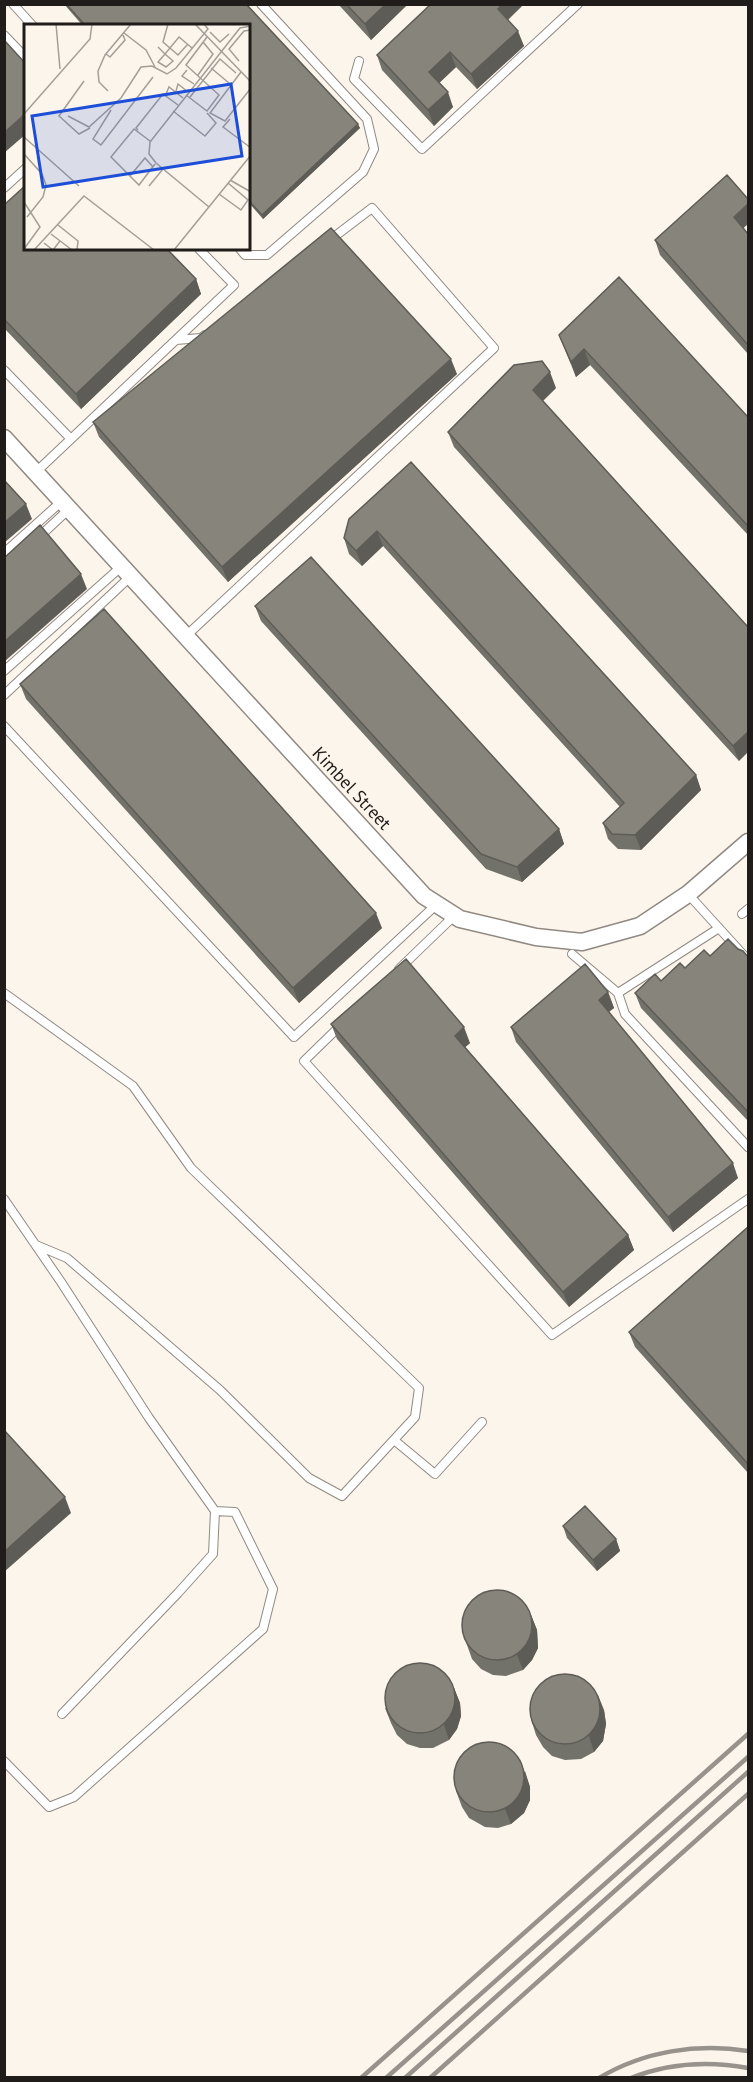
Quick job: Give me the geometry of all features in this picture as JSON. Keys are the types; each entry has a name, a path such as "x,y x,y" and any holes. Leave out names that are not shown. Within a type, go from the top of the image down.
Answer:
{"street":[{"name":"Kimbel Street","path":"7,445 36,472 424,896 460,919 536,937 582,942 640,926 688,894 748,842"}],"lane":[{"path":"13,4 31,24"},
{"path":"241,250 245,255 267,255 363,172 374,149 367,119 261,4"},
{"path":"359,61 354,79 422,149 578,4"},
{"path":"4,35 24,56"},
{"path":"4,188 24,170"},
{"path":"186,636 494,348 372,208 325,244"},
{"path":"36,472 234,285 200,250"},
{"path":"176,340 201,338 211,330"},
{"path":"4,370 71,439"},
{"path":"29,547 66,505"},
{"path":"4,553 66,505"},
{"path":"4,671 126,571"},
{"path":"4,695 126,571"},
{"path":"4,726 294,1037 437,904"},
{"path":"688,894 748,960"},
{"path":"395,972 455,915"},
{"path":"618,993 719,928"},
{"path":"572,954 618,993 625,1014 748,1147"},
{"path":"4,993 133,1086 191,1168 419,1388 415,1417 342,1496 309,1478 220,1390 67,1258 36,1245"},
{"path":"345,1021 304,1061 552,1335 748,1199"},
{"path":"4,1199 149,1418 215,1511 213,1554 62,1714"},
{"path":"394,1440 435,1474 482,1422"},
{"path":"4,1761 50,1807 74,1797 263,1629 273,1589 235,1512 215,1511"}],"building":[{"path":"66,4 246,4 358,124 262,215 250,202 250,24 84,24"},
{"path":"346,4 386,4 365,24"},
{"path":"431,4 502,4 498,9 518,31 471,74 450,52 429,72 448,92 428,110 377,55"},
{"path":"4,40 24,62 24,115 4,133"},
{"path":"727,175 748,199 748,204 734,217 748,234 748,345 655,240"},
{"path":"24,187 24,250 168,250 196,279 76,394 4,319 4,205"},
{"path":"331,228 451,359 222,567 93,422"},
{"path":"619,277 748,417 748,526 584,349 571,362 559,335"},
{"path":"542,361 550,372 533,390 748,627 748,732 733,746 448,432 514,365"},
{"path":"411,462 696,775 635,835 612,834 603,823 624,803 377,531 356,551 344,538 349,519"},
{"path":"4,480 26,504 4,523"},
{"path":"40,525 81,574 4,642 4,558"},
{"path":"311,557 559,829 517,867 481,854 255,606"},
{"path":"104,609 376,913 293,988 20,684"},
{"path":"728,939 748,957 748,1112 635,993 655,974 661,981 680,963 685,968 704,950 710,956"},
{"path":"406,959 464,1027 455,1036 628,1235 563,1292 331,1024"},
{"path":"585,964 608,992 599,1000 733,1163 668,1217 511,1027"},
{"path":"748,1227 748,1464 629,1332"},
{"path":"4,1430 65,1497 4,1552"},
{"path":"585,1506 616,1539 593,1560 563,1526"},
{"path":"504,1590 517,1596 526,1605 530,1611 532,1625 530,1639 522,1650 511,1658 490,1660 472,1650 464,1639 462,1618 472,1600 483,1592"},
{"path":"427,1663 440,1669 449,1678 453,1684 455,1698 453,1712 445,1723 434,1731 413,1733 395,1723 387,1712 385,1691 395,1673 406,1665"},
{"path":"572,1674 585,1680 594,1689 598,1695 600,1709 598,1723 590,1734 579,1742 558,1744 540,1734 532,1723 530,1702 540,1684 551,1676"},
{"path":"496,1742 509,1748 518,1757 522,1763 524,1777 522,1791 514,1802 503,1810 482,1812 464,1802 456,1791 454,1770 464,1752 475,1744"}],"railway":[{"path":"361,2078 748,1734"},
{"path":"386,2078 748,1757"},
{"path":"405,2078 748,1772"},
{"path":"430,2078 748,1794"},
{"path":"599,2078 634,2061 671,2051 710,2048 748,2051"},
{"path":"631,2078 674,2066 719,2064 748,2068"}]}
